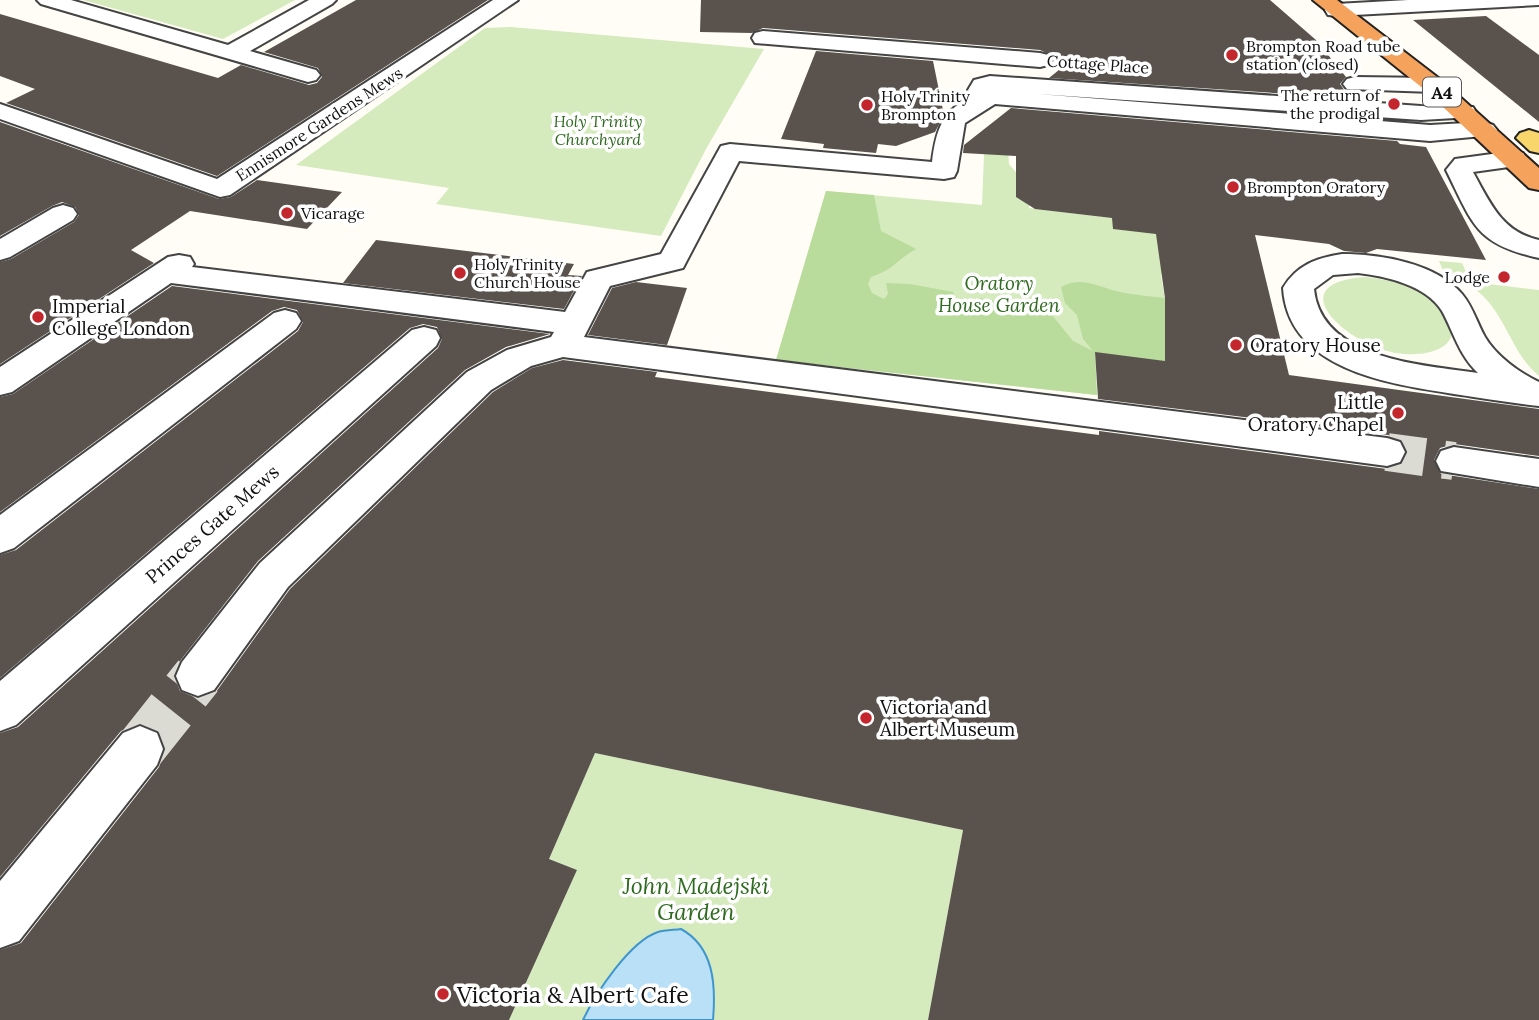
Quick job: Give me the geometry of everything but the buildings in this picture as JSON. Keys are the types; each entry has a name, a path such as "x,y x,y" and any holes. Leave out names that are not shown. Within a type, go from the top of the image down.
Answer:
{"highway":[{"name":"A4","path":"1364,4 1517,136 1539,182"},
{"name":"A4","path":"1330,5 1464,112 1517,136"}],"street":[{"path":"48,0 308,75"},
{"path":"230,53 325,0"},
{"name":"Ennismore Gardens Mews","path":"0,111 220,189 507,0"},
{"path":"1330,5 1535,0"},
{"path":"1505,1 1529,23"},
{"name":"Cottage Place","path":"762,38 1062,61"},
{"path":"1328,82 1383,86 1433,85"},
{"path":"1464,112 1421,113 990,83 982,85 980,90 992,96 1430,133 1517,136"},
{"path":"198,676 274,575 446,410 502,364 568,335 598,279 671,261 730,152 944,171 951,122 961,110 992,96"},
{"path":"1517,136 1459,170 1492,229 1506,240 1539,249"},
{"path":"0,251 63,214"},
{"path":"1358,264 1392,270 1432,285 1450,299 1459,313 1468,338 1483,359 1502,376 1535,393 1389,372 1371,365 1317,335 1300,311 1298,288 1310,274 1328,266 1358,264"},
{"path":"0,383 172,269 568,335 1387,452"},
{"path":"0,537 285,321"},
{"name":"Princes Gate Mews","path":"0,710 424,338"},
{"path":"1454,461 1539,473"},
{"path":"0,922 140,749"}],"green space":[{"path":"83,0 295,0 223,39"},
{"name":"Holy Trinity Churchyard","path":"511,27 764,49 706,149 661,236 436,204 449,188 296,165 485,28"},
{"name":"Oratory House Garden","path":"1008,149 1009,164 1022,179 1016,188 1016,197 1029,201 1029,208 1112,218 1175,236 1161,275 1165,300 1095,353 1097,395 776,360 826,191 982,205 984,154"},
{"path":"826,191 874,195 881,231 916,249 885,271 871,277 868,284 872,293 884,299 888,294 886,283 910,284 953,292 958,303 978,305 978,298 1048,310 1073,341 1093,351 1083,339 1077,315 1065,303 1061,287 1084,282 1125,293 1165,298 1194,365 1095,353 1097,395 776,360"},
{"path":"1439,261 1462,263 1471,282 1539,290 1539,376 1523,358 1491,305 1474,288 1444,273"},
{"path":"1364,277 1388,280 1410,287 1439,306 1452,327 1446,344 1423,354 1405,354 1385,350 1346,331 1324,304 1325,292 1338,282"},
{"name":"John Madejski Garden","path":"595,753 963,830 928,1020 509,1020 577,870 549,859"}],"water":[{"path":"681,929 692,937 706,956 713,981 713,1020 583,1020 614,970 636,946 658,932"}],"tunnel":[{"path":"1387,452 1454,461"},
{"path":"140,749 198,676"}],"place":[{"name":"Brompton Road tube station (closed)","path":"1232,55"},
{"name":"The return of the prodigal","path":"1394,104"},
{"name":"Holy Trinity Brompton","path":"867,105"},
{"name":"Brompton Oratory","path":"1233,187"},
{"name":"Vicarage","path":"287,213"},
{"name":"Holy Trinity Church House","path":"460,273"},
{"name":"Lodge","path":"1504,277"},
{"name":"Imperial College London","path":"38,317"},
{"name":"Oratory House","path":"1236,345"},
{"name":"Little Oratory Chapel","path":"1398,413"},
{"name":"Victoria and Albert Museum","path":"866,718"},
{"name":"Victoria & Albert Cafe","path":"443,994"}]}
